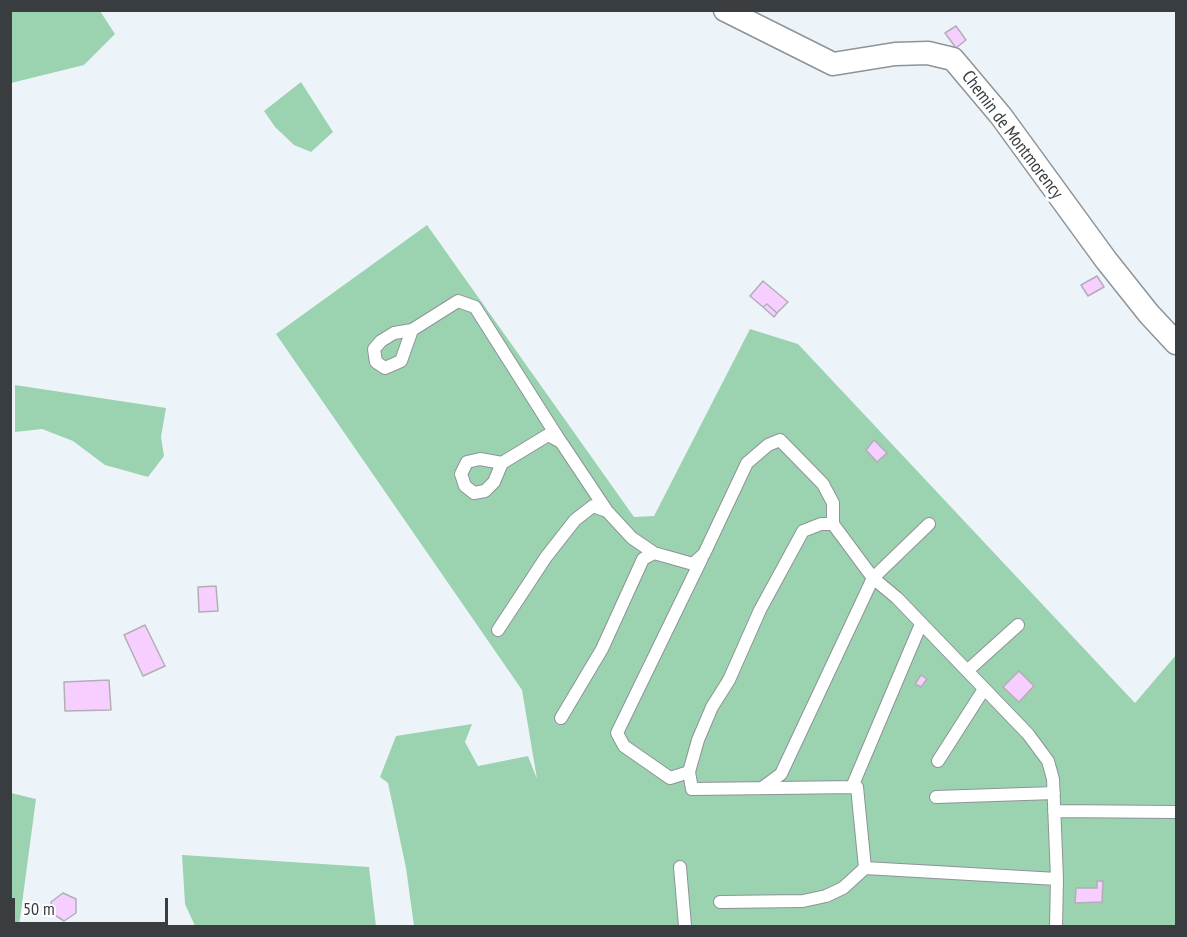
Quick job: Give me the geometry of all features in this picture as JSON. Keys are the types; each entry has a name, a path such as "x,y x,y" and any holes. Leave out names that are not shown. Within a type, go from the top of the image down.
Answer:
{"street":[{"name":"Chemin de Montmorency","path":"725,10 833,64 895,54 928,53 953,59 1001,116 1106,260 1149,314 1176,343"}],"lane":[{"path":"412,330 458,301 475,307 607,511 632,538 654,553 693,564 704,554"},
{"path":"501,463 548,435 561,442"},
{"path":"690,772 670,778 624,746 617,733 747,463 768,445 780,440 823,484 833,503 833,524 873,578 897,598 1028,734 1048,761 1054,793 1056,927"},
{"path":"498,630 546,556 574,520 593,506 607,511"},
{"path":"833,524 820,524 803,531 760,610 729,680 712,707 698,740 690,772 692,789 857,787 866,868"},
{"path":"762,788 781,774 873,578 929,524"},
{"path":"561,718 602,649 642,560 654,553"},
{"path":"852,787 921,624"},
{"path":"967,671 1018,625"},
{"path":"938,761 984,689"},
{"path":"936,796 1054,793"},
{"path":"1054,811 1176,812"},
{"path":"680,867 685,927"},
{"path":"720,902 803,901 826,896 843,888 866,868 1057,879"}],"green space":[{"path":"10,11 100,11 115,34 84,65 11,83"},
{"path":"301,82 333,132 311,152 294,145 275,127 264,111"},
{"path":"427,225 634,517 654,516 750,329 798,344 1135,703 1176,655 1176,926 414,926 406,868 388,783 380,777 396,736 472,724 465,742 478,766 528,756 537,779 522,690 276,334"},
{"path":"15,385 166,408 161,437 164,456 148,477 105,465 73,441 42,429 15,432"},
{"path":"11,793 36,799 19,926 11,926"},
{"path":"182,855 369,867 376,926 195,926 185,904"}],"building":[{"path":"956,26 966,40 956,48 945,33"},
{"path":"1097,276 1104,287 1088,296 1081,285"},
{"path":"763,281 788,302 777,313 767,304 763,307 750,296"},
{"path":"767,304 777,313 774,317 763,307"},
{"path":"874,440 887,453 877,462 866,450"},
{"path":"216,586 218,611 199,612 198,587"},
{"path":"145,625 165,666 143,676 124,635"},
{"path":"1019,671 1034,686 1019,702 1003,687"},
{"path":"921,675 927,679 921,687 915,684"},
{"path":"109,680 111,710 65,711 64,682"},
{"path":"1097,881 1103,881 1102,902 1075,903 1076,888 1097,888"},
{"path":"63,893 76,899 76,913 64,921 53,914 51,902"}]}
